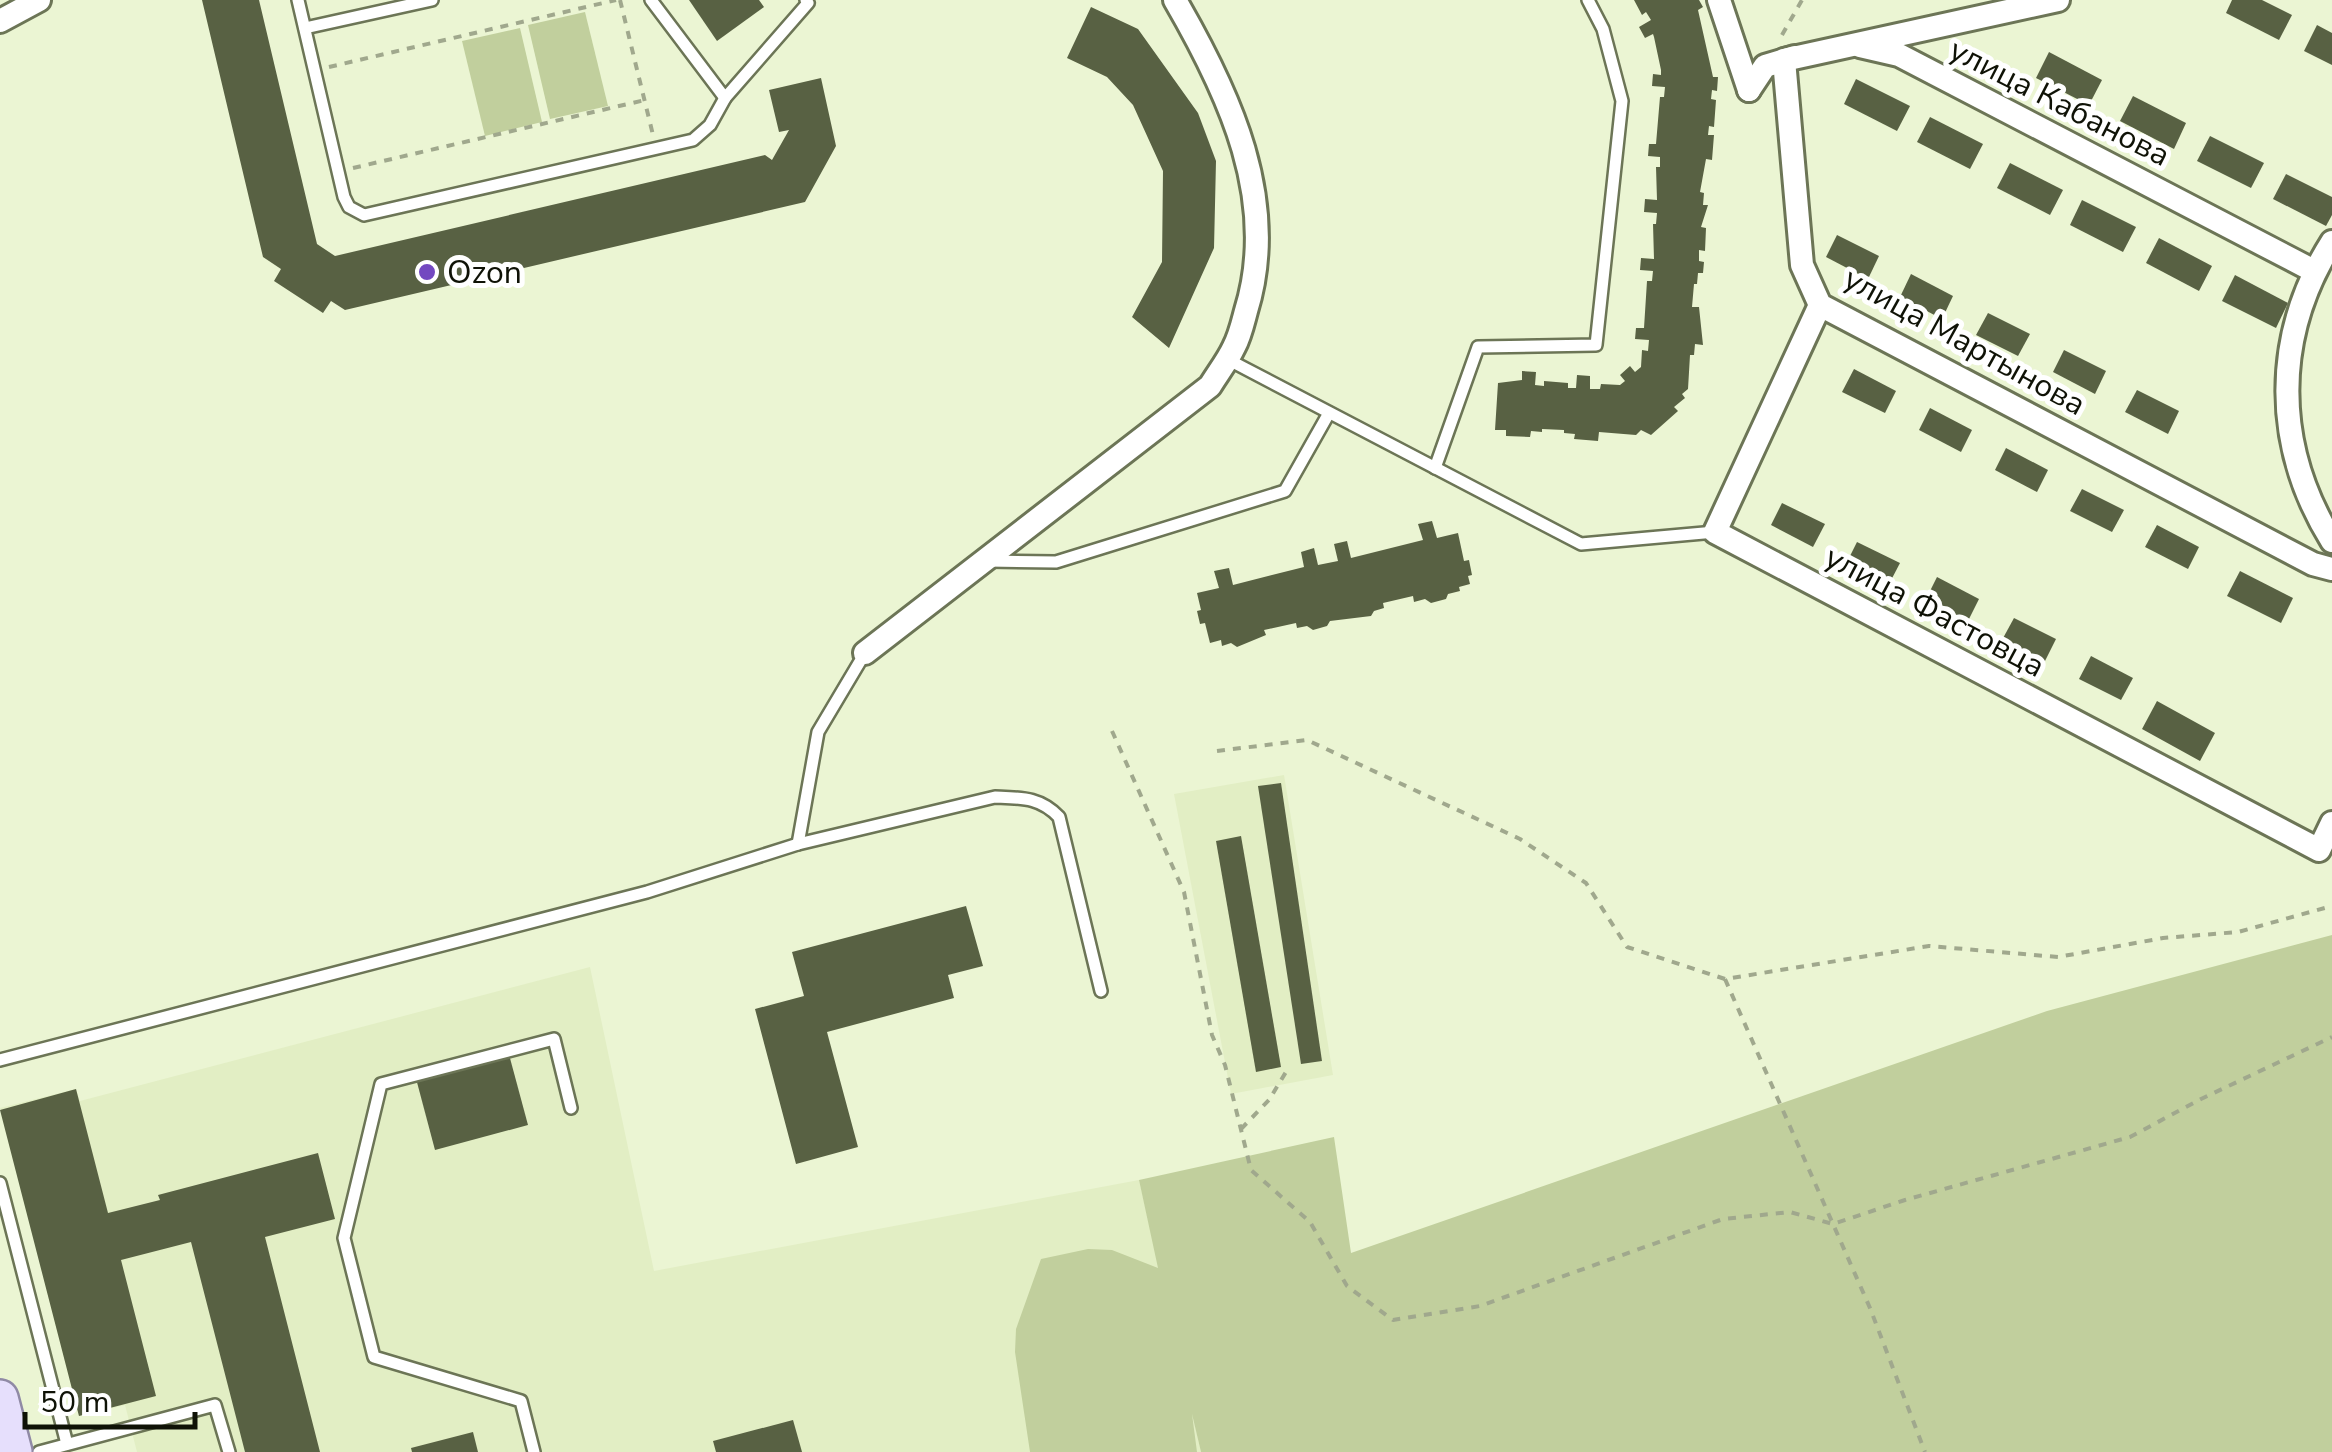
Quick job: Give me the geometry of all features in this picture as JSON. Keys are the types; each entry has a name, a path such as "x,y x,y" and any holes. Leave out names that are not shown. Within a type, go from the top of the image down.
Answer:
{"main road":[{"path":"0,1398 14,1452"}],"street":[{"path":"0,21 39,0"},
{"path":"866,653 1210,386 1236,345 1252,290 1257,242 1253,193 1245,148 1229,104 1212,64 1175,0"},
{"path":"1719,0 1748,90 1774,63"},
{"path":"1855,44 2058,0"},
{"name":"улица Кабанова","path":"1774,63 1855,44 1898,55 2314,271"},
{"name":"улица Мартынова","path":"1774,63 1802,265 1820,305 2313,564 2332,569"},
{"path":"2332,242 2314,271 2288,349 2288,430 2312,508 2332,540"},
{"path":"1715,532 1820,305"},
{"name":"улица Фастовца","path":"1715,532 2319,850 2332,823"}],"lane":[{"path":"298,0 349,206 364,216 693,140 710,125 725,98 809,1"},
{"path":"305,28 432,0"},
{"path":"651,0 725,98"},
{"path":"1435,468 1478,347 1596,345 1622,101 1603,29 1588,0"},
{"path":"1226,359 1581,544 1715,532"},
{"path":"984,560 1056,562 1285,491 1329,413"},
{"path":"798,844 818,732 866,653"},
{"path":"0,1060 647,892 798,844 995,798 1045,803 1059,817 1101,990"},
{"path":"534,1452 521,1401 374,1357 344,1238 380,1084 554,1038 571,1108"},
{"path":"0,1183 68,1444"},
{"path":"39,1452 215,1404 228,1452"},
{"path":"95,1436 100,1452"}],"path":[{"path":"315,70 618,0 656,149"},
{"path":"1774,63 1802,0"},
{"path":"339,172 645,100"},
{"path":"1112,732 1184,892 1212,1035 1225,1065 1251,1170 1310,1222 1347,1286 1393,1320 1480,1306 1723,1219 1790,1212 1833,1224 2130,1137 2201,1098 2332,1037"},
{"path":"1217,751 1306,740 1520,839 1586,883 1627,947 1725,979 1929,946 2058,957 2164,938 2238,932 2332,906"},
{"path":"1725,979 1870,1308 1925,1452"},
{"path":"1241,1129 1270,1100 1289,1066"}],"shaded area":[{"path":"585,12 608,106 550,119 528,25"},
{"path":"520,28 542,122 485,136 462,41"},
{"path":"1284,775 1333,1075 1231,1094 1174,794"},
{"path":"2332,935 2332,1452 1201,1452 1192,1414 1197,1452 1030,1452 1015,1352 1016,1329 1041,1259 1088,1249 1112,1250 1158,1268 1139,1180 1334,1137 1351,1253 2047,1011"},
{"path":"590,967 654,1271 1139,1180 1201,1452 137,1452 125,1405 79,1416 0,1108 76,1089 80,1101"}],"building":[{"path":"202,0 259,0 317,244 335,256 765,155 772,160 789,130 779,132 769,90 821,78 836,146 805,202 345,310 331,301 323,313 274,281 281,269 263,257"},
{"path":"689,0 759,0 764,7 717,41"},
{"path":"1634,0 1699,0 1713,77 1718,77 1717,91 1712,90 1711,99 1716,100 1714,127 1709,126 1708,135 1714,135 1712,160 1706,159 1700,192 1704,193 1703,205 1708,205 1701,227 1706,228 1705,251 1699,250 1703,273 1698,273 1694,284 1692,307 1699,307 1703,345 1695,344 1694,355 1690,355 1688,389 1682,394 1685,398 1674,407 1678,411 1651,435 1641,430 1636,435 1599,432 1598,441 1574,439 1575,434 1564,430 1542,429 1531,431 1530,437 1506,436 1506,430 1495,430 1498,383 1522,380 1522,371 1536,372 1535,385 1544,386 1544,381 1568,383 1568,388 1576,388 1577,375 1590,376 1590,389 1600,389 1601,384 1620,385 1625,381 1620,375 1630,366 1635,372 1641,367 1642,350 1648,351 1649,340 1635,339 1636,328 1644,328 1647,281 1652,281 1653,271 1640,270 1641,258 1654,259 1653,224 1657,213 1644,212 1645,199 1657,200 1656,167 1660,167 1660,157 1648,156 1649,144 1656,144 1660,97 1664,97 1665,87 1652,86 1653,74 1661,75 1654,37 1653,34 1645,38 1639,27 1651,20 1646,12 1642,15"},
{"path":"2232,0 2262,0 2292,15 2279,40 2226,13"},
{"path":"1091,7 1138,29 1198,113 1216,161 1214,248 1169,348 1132,317 1162,262 1163,171 1133,105 1107,77 1067,58"},
{"path":"2317,25 2332,33 2332,65 2304,51"},
{"path":"2049,52 2102,80 2089,105 2036,78"},
{"path":"1856,79 1910,106 1897,131 1844,104"},
{"path":"2133,96 2186,123 2174,149 2120,121"},
{"path":"1930,117 1983,144 1970,169 1917,142"},
{"path":"2210,136 2264,163 2251,188 2197,161"},
{"path":"2010,163 2063,190 2050,215 1997,188"},
{"path":"2286,174 2332,197 2332,215 2326,226 2273,199"},
{"path":"2082,200 2136,227 2123,252 2070,225"},
{"path":"1837,235 1879,256 1868,279 1826,257"},
{"path":"2159,238 2212,266 2199,291 2146,263"},
{"path":"1911,274 1953,296 1942,319 1900,297"},
{"path":"2235,275 2288,303 2276,328 2222,301"},
{"path":"1988,313 2030,334 2018,356 1976,335"},
{"path":"2064,350 2106,371 2095,394 2053,372"},
{"path":"1854,369 1896,391 1885,413 1842,392"},
{"path":"2137,390 2179,411 2168,434 2125,412"},
{"path":"1930,408 1972,430 1961,452 1919,430"},
{"path":"2006,448 2048,470 2037,492 1995,470"},
{"path":"2082,489 2124,510 2112,532 2070,511"},
{"path":"1782,503 1825,524 1813,547 1771,525"},
{"path":"1432,521 1437,538 1458,533 1464,561 1469,560 1472,575 1468,576 1470,584 1459,587 1460,591 1448,594 1446,599 1414,602 1413,596 1383,603 1384,608 1371,616 1330,621 1327,626 1313,630 1307,626 1297,628 1296,623 1264,630 1266,635 1237,647 1231,643 1222,646 1221,640 1210,643 1205,623 1200,624 1197,593 1219,588 1214,571 1229,568 1233,585 1304,567 1301,552 1314,548 1318,565 1338,561 1334,544 1347,541 1351,558 1423,540 1418,524"},
{"path":"2157,525 2199,547 2188,569 2145,547"},
{"path":"1857,542 1900,563 1888,586 1846,564"},
{"path":"2240,571 2293,598 2281,623 2227,596"},
{"path":"1937,577 1979,599 1968,621 1926,599"},
{"path":"2014,618 2056,639 2045,661 2002,640"},
{"path":"2091,656 2133,678 2121,700 2079,679"},
{"path":"2157,701 2215,733 2200,761 2142,729"},
{"path":"1281,783 1322,1061 1301,1064 1258,786"},
{"path":"1241,836 1281,1067 1256,1072 1216,841"},
{"path":"966,906 983,966 948,975 954,998 827,1032 858,1147 796,1164 755,1009 804,996 792,952"},
{"path":"507,1047 528,1125 435,1150 414,1071"},
{"path":"76,1089 108,1213 160,1200 158,1195 318,1153 335,1219 265,1237 320,1452 245,1452 191,1242 121,1260 156,1396 79,1416 0,1110"},
{"path":"793,1420 802,1452 716,1452 713,1441"},
{"path":"473,1432 478,1452 412,1452 411,1448"}],"place":[{"name":"Ozon","path":"427,272"}]}
